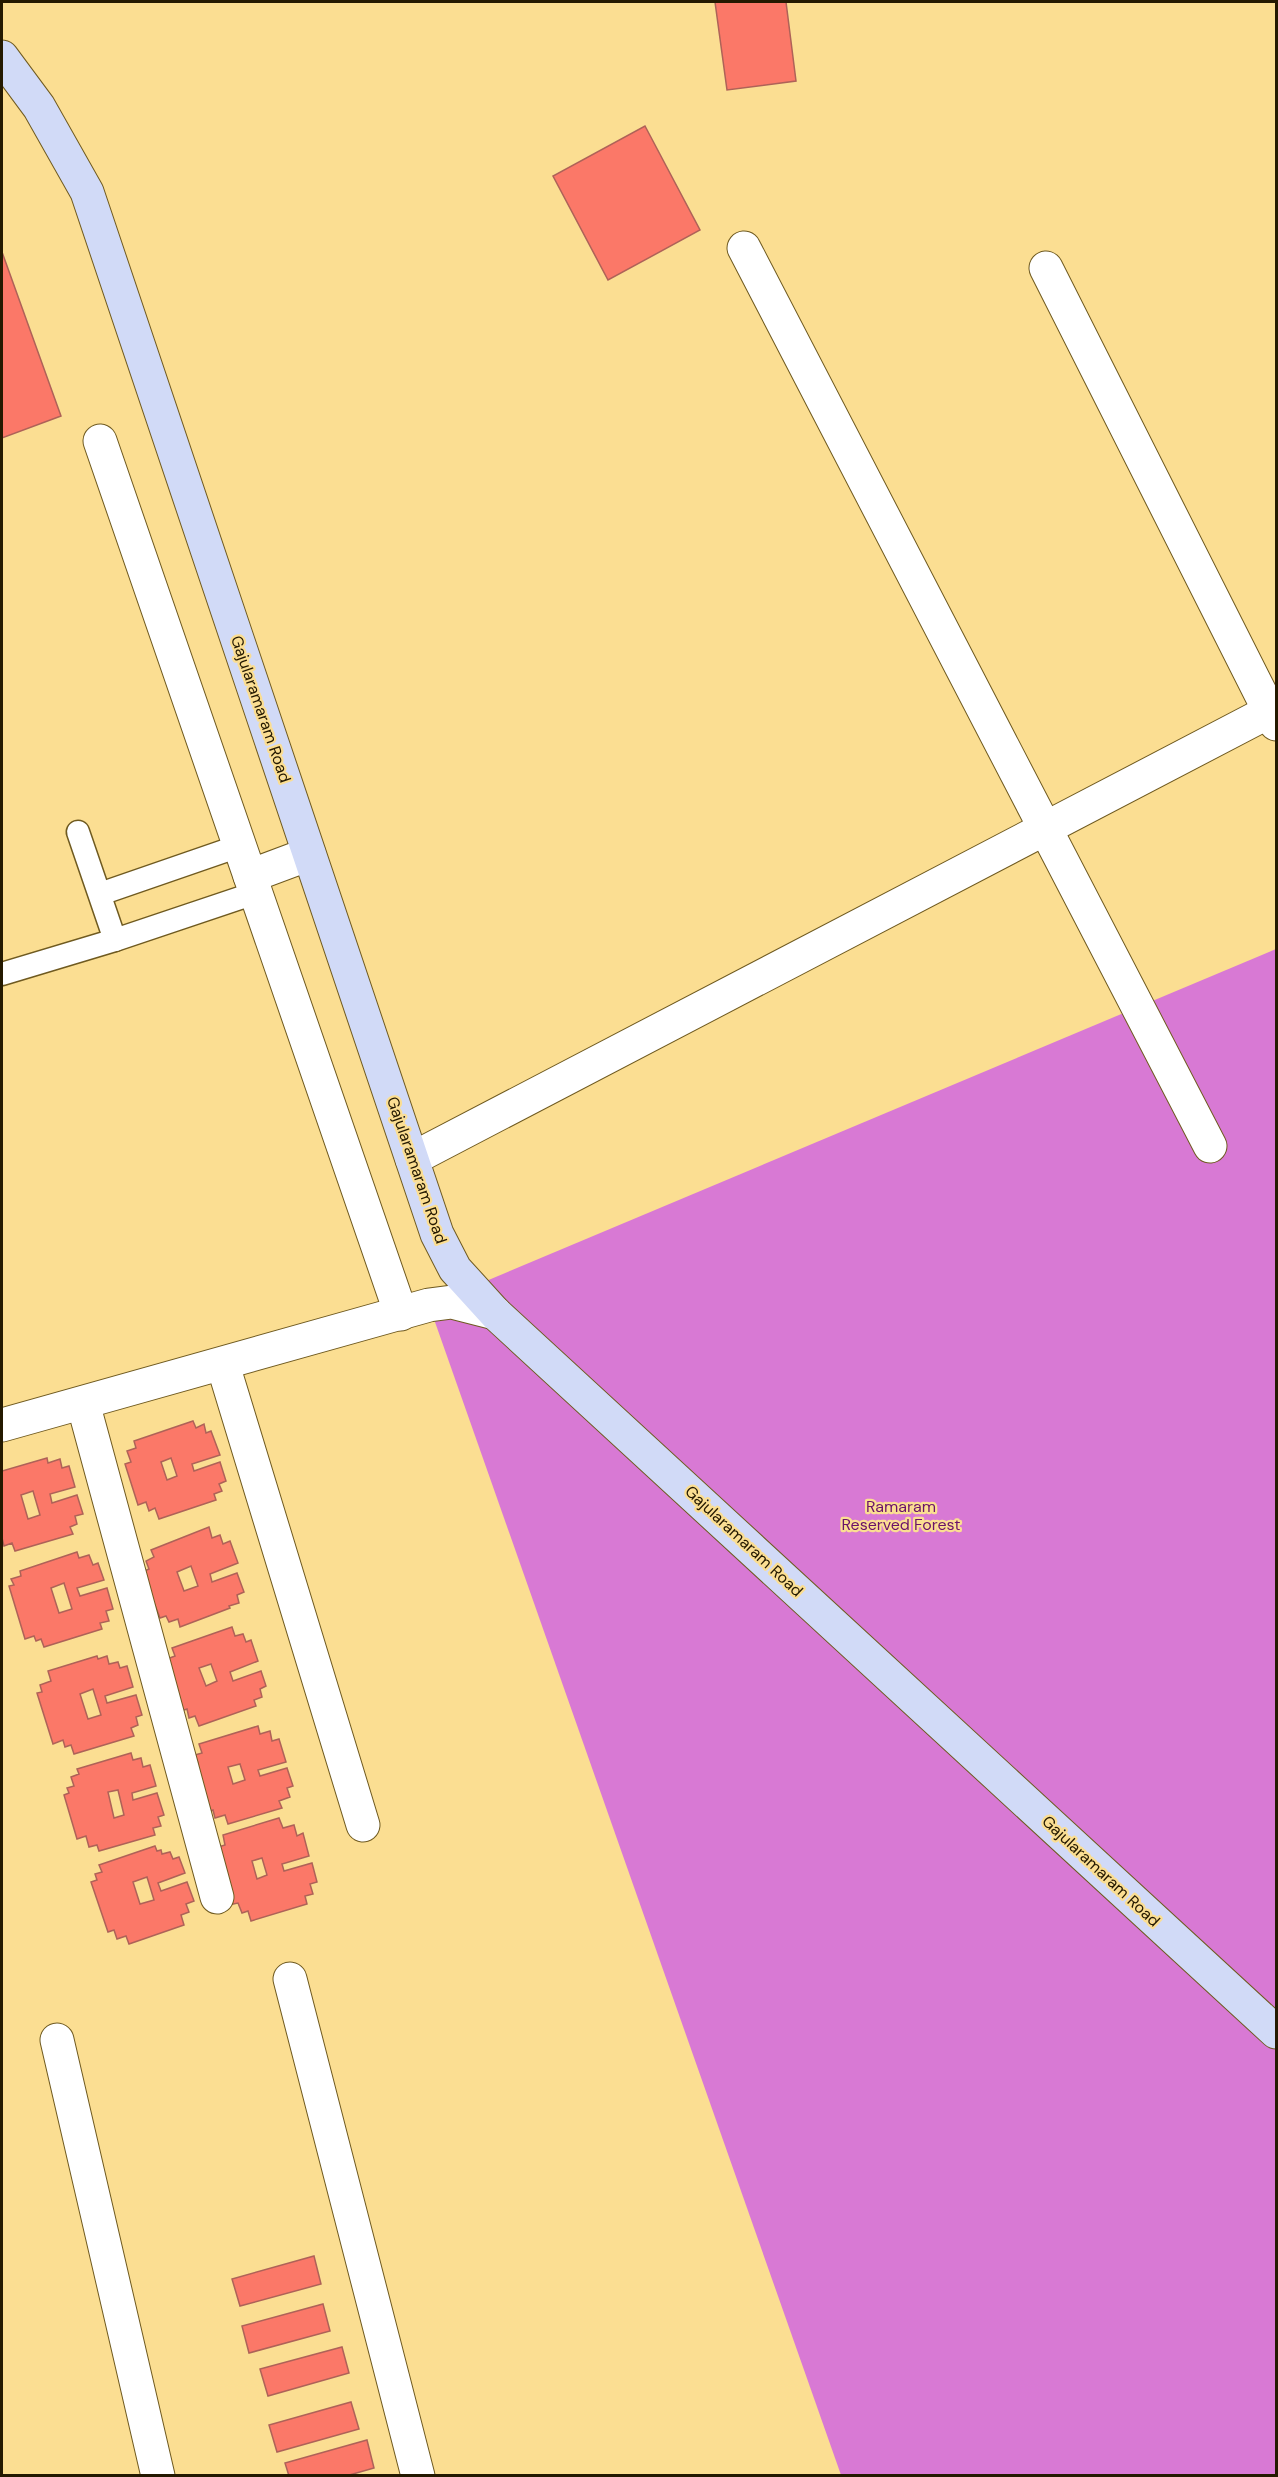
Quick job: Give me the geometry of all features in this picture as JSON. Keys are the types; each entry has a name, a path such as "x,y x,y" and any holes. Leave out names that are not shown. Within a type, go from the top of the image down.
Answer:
{"main road":[{"name":"Gajularamaram Road","path":"2,57 39,106 87,192 437,1234 455,1269 495,1312 1276,2032"}],"street":[{"path":"744,248 1210,1146"},
{"path":"412,1159 1046,828 1274,714 1046,268"},
{"path":"100,441 401,1314"},
{"path":"253,885 309,854"},
{"path":"2,1425 223,1365 429,1305 452,1302 495,1312"},
{"path":"223,1365 363,1825"},
{"path":"83,1403 217,1897"},
{"path":"290,1979 418,2475"},
{"path":"57,2040 158,2475"}],"lane":[{"path":"78,832 115,940"},
{"path":"100,894 239,846"},
{"path":"2,974 115,940 253,885"}],"green space":[{"name":"Ramaram Reserved Forest","path":"1276,949 1276,2475 841,2475 429,1305"}],"building":[{"path":"715,2 786,2 796,81 727,90"},
{"path":"645,126 700,230 608,280 553,176"},
{"path":"2,252 61,416 2,438"},
{"path":"193,1421 196,1428 204,1424 206,1433 211,1431 220,1455 192,1464 194,1471 220,1462 226,1481 219,1484 222,1491 214,1494 216,1500 159,1519 155,1508 149,1511 146,1502 138,1505 125,1464 131,1462 127,1451 136,1448 134,1441","holes":["171,1458 177,1476 167,1480 161,1462"]},
{"path":"47,1458 48,1463 60,1459 62,1468 69,1466 75,1487 50,1494 52,1503 77,1495 83,1514 75,1516 77,1524 70,1527 73,1534 15,1551 12,1543 4,1546 2,1471","holes":["33,1491 40,1515 28,1519 21,1495"]},
{"path":"209,1527 212,1538 220,1535 223,1544 230,1541 238,1563 210,1574 212,1582 237,1573 244,1592 237,1595 239,1603 180,1627 178,1619 169,1622 166,1616 160,1618 142,1572 149,1569 146,1561 154,1557 151,1550","holes":["191,1566 198,1586 184,1591 177,1572"]},
{"path":"77,1552 79,1558 89,1555 93,1565 98,1563 104,1580 77,1588 80,1596 107,1588 113,1609 106,1611 109,1621 100,1623 102,1629 44,1647 41,1639 36,1641 34,1636 25,1639 9,1586 14,1585 11,1579 21,1576 20,1571","holes":["64,1583 72,1609 59,1613 51,1588"]},
{"path":"232,1627 235,1636 243,1634 246,1642 251,1640 258,1661 230,1672 233,1681 261,1671 266,1686 260,1689 262,1697 254,1700 256,1706 199,1726 195,1716 189,1718 187,1709 178,1712 167,1659 175,1656 172,1648","holes":["211,1664 217,1681 206,1686 199,1668"]},
{"path":"97,1656 98,1659 107,1656 109,1664 118,1662 120,1668 127,1666 133,1687 105,1696 107,1703 136,1695 142,1715 136,1717 138,1725 131,1728 134,1736 74,1754 71,1745 65,1747 63,1740 53,1744 37,1693 42,1692 40,1685 51,1681 48,1671","holes":["93,1689 101,1715 88,1719 80,1694"]},
{"path":"258,1726 260,1734 270,1731 272,1741 279,1739 286,1762 258,1770 260,1776 287,1768 293,1786 287,1788 290,1797 279,1801 282,1808 228,1824 225,1815 215,1818 213,1810 207,1812 192,1764 198,1763 195,1755 202,1753 199,1744","holes":["240,1764 245,1780 233,1784 228,1767"]},
{"path":"131,1753 133,1760 141,1758 143,1767 150,1765 156,1786 132,1793 133,1800 157,1793 164,1815 158,1817 161,1826 153,1828 155,1835 99,1851 97,1845 89,1847 86,1836 77,1839 64,1795 69,1793 67,1788 74,1786 71,1777 79,1774 77,1769","holes":["118,1790 124,1815 114,1818 108,1792"]},
{"path":"279,1818 283,1828 294,1825 297,1836 303,1833 309,1856 282,1864 284,1871 312,1863 317,1882 310,1884 313,1894 305,1896 307,1904 251,1921 248,1911 242,1913 238,1903 228,1905 215,1848 225,1845 223,1835","holes":["262,1858 267,1875 257,1879 252,1861"]},
{"path":"155,1846 157,1851 161,1850 162,1854 170,1852 173,1859 179,1857 185,1873 158,1883 161,1891 187,1882 194,1901 186,1904 189,1912 181,1915 184,1925 129,1944 126,1936 117,1939 114,1930 108,1932 91,1882 97,1880 95,1874 102,1872 99,1865","holes":["147,1877 154,1900 140,1904 133,1882"]},
{"path":"314,2256 321,2284 240,2306 232,2279"},
{"path":"323,2304 330,2331 249,2353 242,2326"},
{"path":"342,2347 349,2373 268,2396 260,2369"},
{"path":"351,2402 359,2429 277,2452 269,2425"},
{"path":"367,2440 374,2468 346,2476 289,2476 285,2463"}]}
